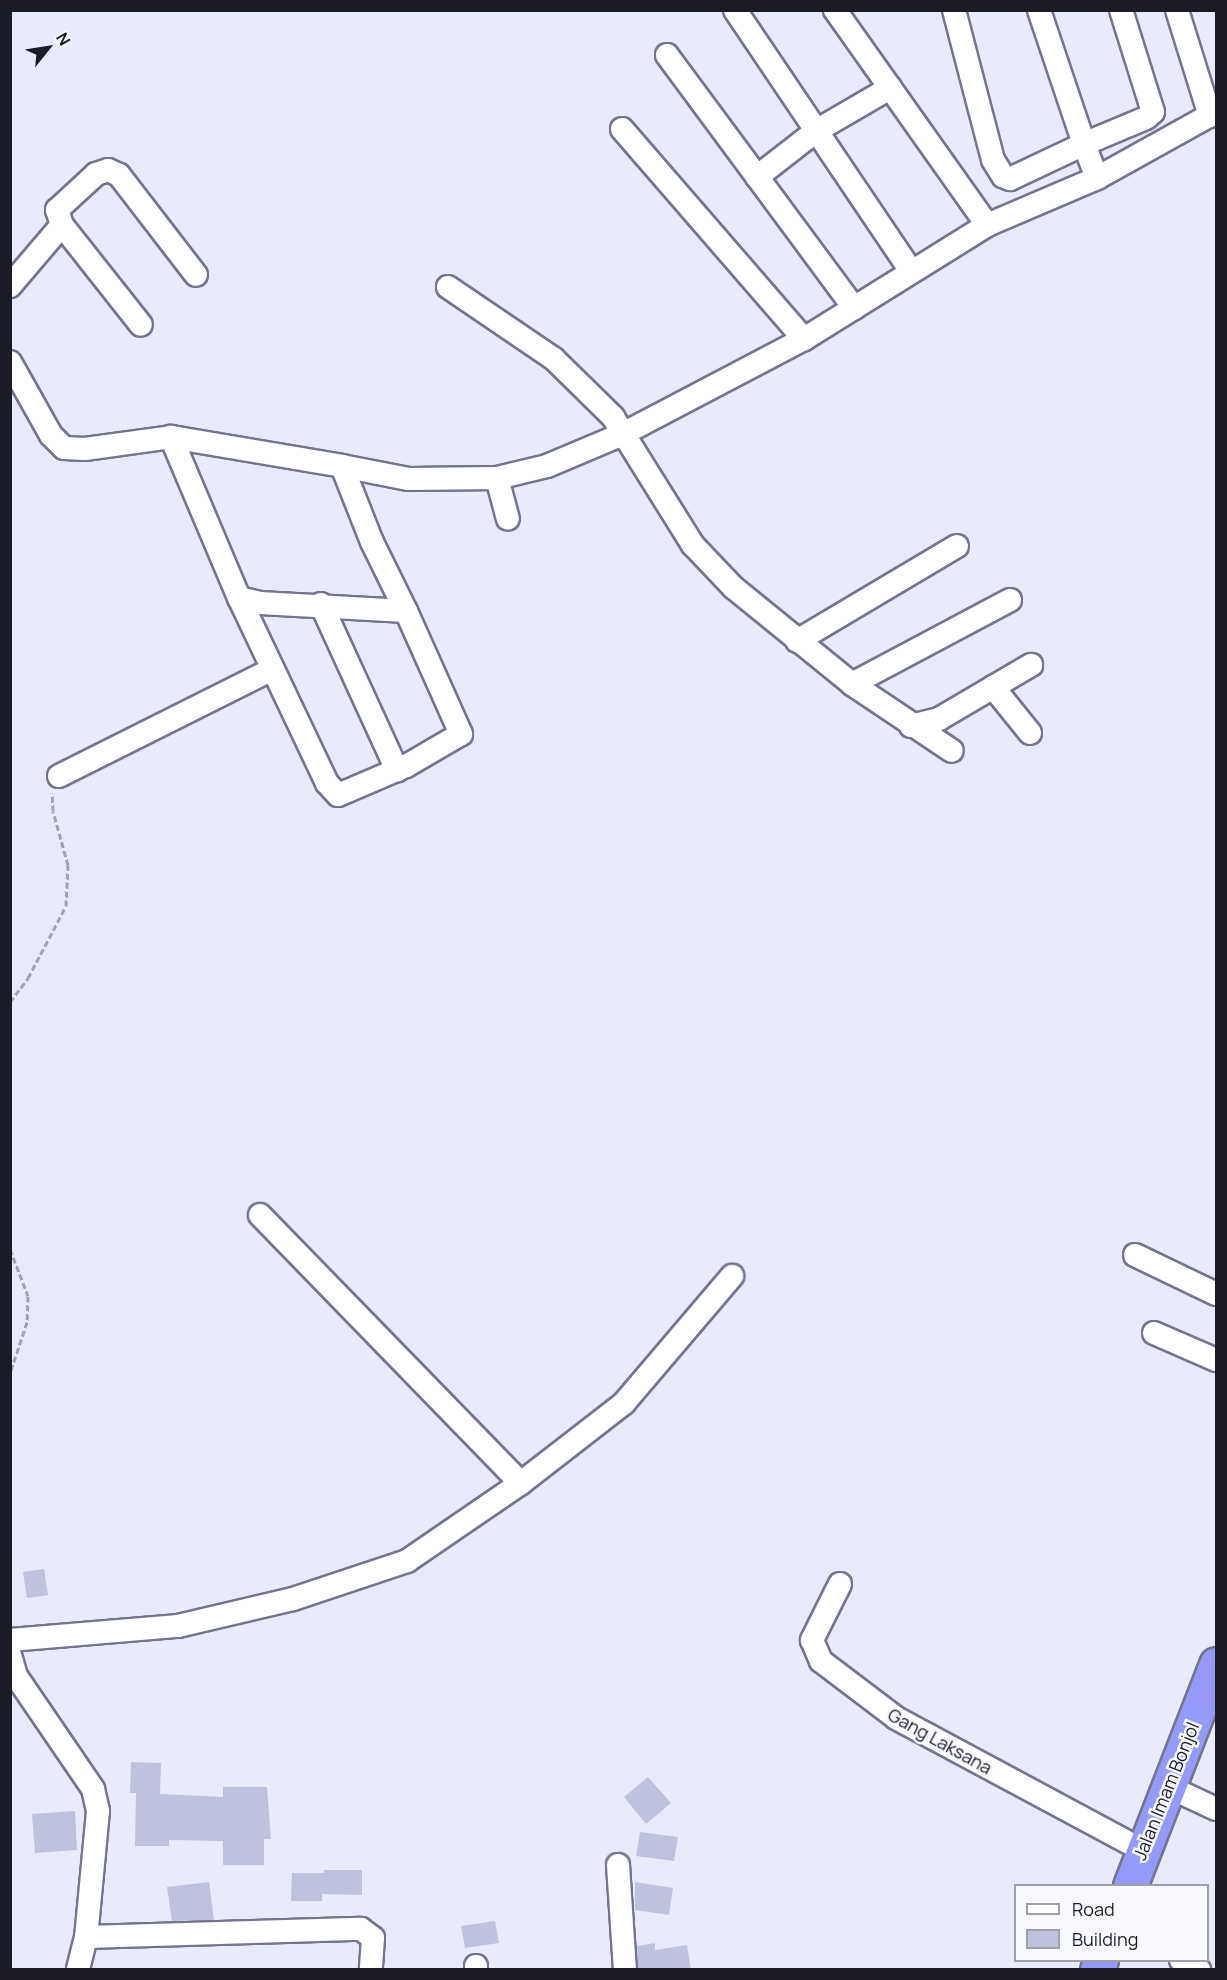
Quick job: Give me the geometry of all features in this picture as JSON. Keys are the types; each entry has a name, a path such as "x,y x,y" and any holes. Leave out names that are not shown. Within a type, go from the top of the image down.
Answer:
{"highway":[{"name":"Jalan Imam Bonjol","path":"1131,1884 1142,1850 1216,1667"}],"street":[{"path":"735,10 910,269"},
{"path":"835,10 987,225"},
{"path":"954,10 993,160 1003,176 1010,179 1153,112 1121,10"},
{"path":"1039,10 1097,178"},
{"path":"10,362 51,435 64,448 85,449 171,437 342,466 408,480 497,478 547,466 623,434 804,339 910,269 987,225 1097,178 1213,114 1177,10"},
{"path":"667,55 854,308"},
{"path":"757,177 816,131 890,88"},
{"path":"622,129 804,339"},
{"path":"141,325 62,225 57,210 96,174 108,170 119,175 196,276"},
{"path":"10,286 62,225"},
{"path":"448,287 555,358 613,417 693,545 734,588 852,684 911,726 952,751"},
{"path":"171,437 239,598 273,669 333,791 344,795 397,770 461,734 406,611 372,542 342,466"},
{"path":"497,478 508,519"},
{"path":"797,641 957,546"},
{"path":"239,598 260,603 321,604 406,611"},
{"path":"852,684 1010,600"},
{"path":"321,604 397,770"},
{"path":"911,726 939,719 1031,665"},
{"path":"59,776 273,669"},
{"path":"993,687 1030,733"},
{"path":"260,1215 521,1483"},
{"path":"1135,1256 1216,1294"},
{"path":"10,1640 178,1626 293,1599 407,1561 521,1483 624,1403 732,1276"},
{"path":"1154,1334 1216,1360"},
{"name":"Gang Laksana","path":"840,1584 812,1640 821,1661 896,1718 1142,1850"},
{"path":"10,1655 16,1677 93,1789 98,1811 86,1937 78,1970"},
{"path":"1169,1787 1216,1809"},
{"path":"618,1865 625,1970"},
{"path":"86,1937 361,1929 373,1938 371,1970"},
{"path":"1185,1962 1199,1970"}],"path":[{"path":"10,1002 28,978 66,906 68,866 52,811 52,793 59,776"},
{"path":"10,1249 28,1296 27,1322 10,1373"}],"building":[{"path":"44,1569 48,1595 27,1598 23,1572"},
{"path":"131,1762 161,1763 160,1794 223,1797 223,1787 267,1787 271,1839 264,1839 264,1865 223,1865 223,1841 169,1840 169,1846 135,1846 136,1793 130,1793"},
{"path":"648,1777 671,1803 646,1824 624,1797"},
{"path":"75,1811 77,1850 35,1853 32,1814"},
{"path":"640,1832 678,1837 674,1861 636,1856"},
{"path":"324,1870 362,1870 362,1895 322,1894 322,1901 291,1901 292,1873 324,1873"},
{"path":"209,1882 214,1920 172,1921 167,1887"},
{"path":"635,1882 673,1888 669,1915 635,1910"},
{"path":"495,1921 499,1943 465,1948 461,1926"},
{"path":"655,1943 655,1950 687,1945 691,1970 638,1970 637,1946"}]}
